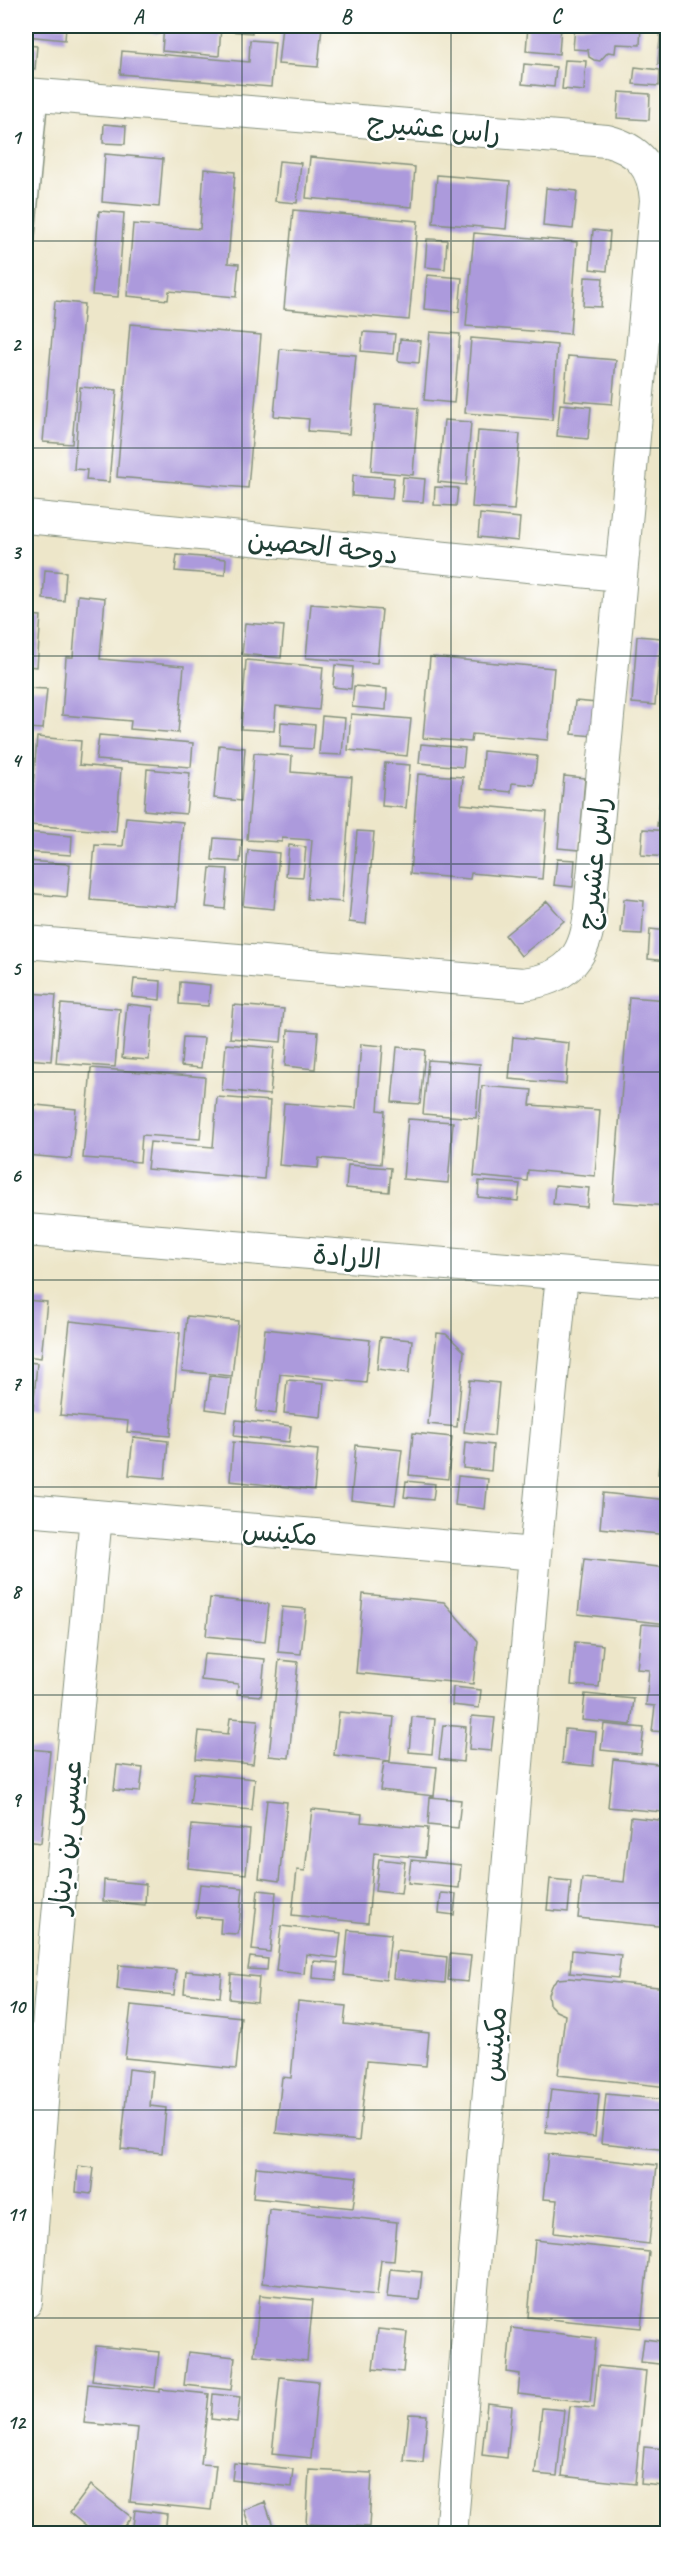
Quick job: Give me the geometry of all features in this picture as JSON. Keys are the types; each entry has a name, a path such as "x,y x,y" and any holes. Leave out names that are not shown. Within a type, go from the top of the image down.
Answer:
{"street":[{"name":"راس عشيرج","path":"26,942 523,984 540,982 556,976 570,965 580,952 587,936 620,575 654,352 655,186 644,161 621,144 33,94"},
{"name":"دوحة الحصين","path":"26,517 620,575"},
{"name":"الارادة","path":"26,1230 668,1282"},
{"name":"مكينس","path":"451,2534 535,1554 562,1274"},
{"name":"مكينس","path":"26,1510 535,1554"},
{"name":"عيسى بن دينار","path":"26,2302 38,1989 96,1516"}],"lane":[{"path":"26,246 33,94"}],"building":[{"path":"26,26 66,26 65,40 26,36"},
{"path":"128,26 159,26 159,34 128,31"},
{"path":"164,26 221,26 219,56 162,51"},
{"path":"228,26 252,26 252,33 228,31"},
{"path":"282,26 322,26 318,67 278,64"},
{"path":"528,26 561,26 559,54 526,51"},
{"path":"575,26 641,26 640,45 616,44 615,53 608,52 600,61 594,60 589,57 588,50 573,49"},
{"path":"661,26 668,26 668,65 658,64"},
{"path":"250,40 275,42 271,87 120,74 122,51 249,62"},
{"path":"26,45 37,46 35,69 26,68"},
{"path":"565,60 586,61 584,91 562,89"},
{"path":"524,64 556,67 554,87 522,84"},
{"path":"635,67 660,70 659,86 633,84"},
{"path":"619,92 650,94 649,120 617,118"},
{"path":"104,124 126,126 125,144 103,143"},
{"path":"105,154 163,159 159,207 102,202"},
{"path":"310,157 415,167 412,207 306,198"},
{"path":"279,161 301,163 297,203 275,201"},
{"path":"204,169 235,172 228,263 239,264 236,297 169,291 168,300 127,296 133,224 200,229"},
{"path":"437,175 510,181 506,229 433,223"},
{"path":"546,188 577,191 573,229 543,226"},
{"path":"293,210 418,221 409,320 284,309"},
{"path":"99,211 124,213 118,297 92,295"},
{"path":"593,230 610,232 607,271 590,269"},
{"path":"474,233 577,242 570,334 466,326"},
{"path":"427,239 447,240 445,269 425,267"},
{"path":"427,275 462,278 459,312 424,309"},
{"path":"585,277 603,278 601,307 583,306"},
{"path":"55,301 84,304 72,444 43,442"},
{"path":"130,324 261,335 248,488 117,477"},
{"path":"363,332 395,334 393,354 361,351"},
{"path":"430,332 460,334 454,403 424,400"},
{"path":"471,338 557,345 552,420 465,413"},
{"path":"400,339 421,341 419,363 398,361"},
{"path":"280,349 356,355 349,434 308,431 309,419 274,416"},
{"path":"568,356 616,360 612,404 564,400"},
{"path":"80,387 117,390 109,482 86,480 87,470 74,469"},
{"path":"560,404 591,407 588,439 557,436"},
{"path":"376,405 418,408 413,475 371,471"},
{"path":"444,420 471,422 466,485 438,482"},
{"path":"478,431 520,434 514,510 472,507"},
{"path":"353,475 394,478 392,499 352,496"},
{"path":"403,477 425,479 423,502 401,501"},
{"path":"435,487 458,488 456,506 434,505"},
{"path":"480,514 520,518 518,541 478,537"},
{"path":"177,555 226,559 225,575 175,571"},
{"path":"45,570 66,572 64,601 43,599"},
{"path":"78,595 105,598 100,659 184,666 178,733 130,729 131,721 62,715 66,657 73,657"},
{"path":"311,604 382,610 377,663 306,658"},
{"path":"26,615 41,616 37,667 26,666"},
{"path":"245,623 284,626 281,658 242,654"},
{"path":"637,636 661,638 655,705 632,703"},
{"path":"430,657 554,668 548,740 472,734 471,742 423,738"},
{"path":"246,660 323,667 319,710 276,706 274,731 241,729"},
{"path":"335,665 353,667 351,689 333,687"},
{"path":"354,686 387,689 386,710 352,707"},
{"path":"26,688 47,689 43,729 26,728"},
{"path":"575,701 597,703 594,736 572,734"},
{"path":"351,714 411,719 407,756 348,750"},
{"path":"322,716 345,718 342,755 319,754"},
{"path":"281,722 315,725 313,749 280,747"},
{"path":"99,735 193,743 191,767 96,760"},
{"path":"37,737 81,741 79,765 121,769 116,832 30,825"},
{"path":"421,744 465,748 463,767 419,763"},
{"path":"219,745 245,748 241,801 214,798"},
{"path":"483,751 537,756 534,785 512,783 511,792 481,789"},
{"path":"254,753 292,756 291,772 352,777 342,902 307,899 312,840 282,838 282,842 247,840"},
{"path":"385,763 410,765 406,808 382,806"},
{"path":"147,769 190,773 186,814 144,810"},
{"path":"418,774 463,777 461,804 547,812 542,879 471,873 470,879 410,874"},
{"path":"564,776 585,778 579,850 558,848"},
{"path":"661,788 668,789 668,827 657,826"},
{"path":"126,817 183,822 176,907 90,900 95,845 123,846"},
{"path":"643,829 668,831 667,857 641,855"},
{"path":"357,831 374,832 366,924 349,922"},
{"path":"26,832 72,836 71,855 26,852"},
{"path":"214,838 242,840 240,862 212,860"},
{"path":"289,845 306,847 303,877 286,876"},
{"path":"248,850 279,853 274,909 243,906"},
{"path":"557,859 575,860 573,887 554,885"},
{"path":"26,861 70,864 67,897 26,893"},
{"path":"210,868 228,869 225,909 206,907"},
{"path":"624,899 644,901 642,934 621,933"},
{"path":"547,901 564,921 521,956 505,935"},
{"path":"650,929 668,931 668,961 648,959"},
{"path":"134,979 161,981 160,1000 132,997"},
{"path":"180,982 210,985 208,1006 179,1004"},
{"path":"29,993 56,995 51,1061 26,1059"},
{"path":"629,997 668,1000 668,1206 613,1202"},
{"path":"61,1004 120,1009 115,1067 56,1063"},
{"path":"127,1004 153,1007 149,1060 122,1058"},
{"path":"233,1005 284,1009 281,1042 230,1038"},
{"path":"288,1030 318,1032 315,1069 285,1066"},
{"path":"183,1037 204,1038 201,1068 181,1066"},
{"path":"513,1037 569,1043 566,1084 509,1079"},
{"path":"226,1044 274,1048 270,1095 222,1090"},
{"path":"361,1044 383,1046 378,1110 385,1111 381,1164 319,1158 318,1168 279,1165 284,1103 356,1108"},
{"path":"397,1047 425,1050 420,1104 392,1102"},
{"path":"428,1060 480,1064 476,1118 423,1114"},
{"path":"91,1068 205,1077 200,1139 142,1135 140,1162 83,1158"},
{"path":"482,1086 532,1090 530,1105 600,1110 595,1176 528,1170 527,1181 474,1176"},
{"path":"217,1097 270,1101 264,1179 147,1169 150,1142 213,1147"},
{"path":"26,1104 76,1109 71,1159 26,1155"},
{"path":"408,1119 453,1122 448,1183 403,1179"},
{"path":"348,1165 391,1168 389,1192 346,1188"},
{"path":"479,1181 520,1184 518,1201 478,1197"},
{"path":"555,1185 589,1188 587,1207 553,1204"},
{"path":"26,1300 47,1302 41,1358 26,1356"},
{"path":"187,1316 238,1321 232,1376 182,1371"},
{"path":"70,1321 180,1333 170,1436 127,1432 128,1421 60,1415"},
{"path":"265,1329 370,1340 366,1383 280,1374 276,1414 256,1411"},
{"path":"437,1333 446,1334 464,1351 457,1427 428,1424"},
{"path":"380,1337 412,1340 409,1373 377,1369"},
{"path":"26,1362 37,1363 33,1410 26,1409"},
{"path":"210,1376 231,1378 227,1412 206,1409"},
{"path":"287,1380 324,1383 321,1417 284,1413"},
{"path":"470,1380 499,1383 494,1436 464,1432"},
{"path":"236,1420 291,1426 289,1442 234,1436"},
{"path":"662,1428 668,1428 668,1475 658,1474"},
{"path":"413,1433 452,1437 448,1479 409,1475"},
{"path":"133,1437 168,1441 165,1478 129,1475"},
{"path":"233,1442 318,1450 314,1490 230,1481"},
{"path":"465,1442 493,1445 491,1471 463,1468"},
{"path":"356,1445 402,1450 395,1505 351,1500"},
{"path":"458,1476 488,1479 485,1509 455,1505"},
{"path":"406,1481 435,1484 433,1500 404,1497"},
{"path":"603,1493 668,1500 668,1535 600,1528"},
{"path":"584,1559 668,1568 668,1624 578,1614"},
{"path":"363,1594 444,1602 478,1641 473,1684 356,1673"},
{"path":"210,1598 269,1604 265,1642 206,1636"},
{"path":"282,1607 306,1609 301,1654 278,1652"},
{"path":"642,1624 668,1626 668,1732 652,1731 655,1706 646,1705 649,1670 637,1669"},
{"path":"575,1642 603,1645 599,1687 571,1685"},
{"path":"204,1654 265,1659 261,1696 237,1694 238,1684 201,1680"},
{"path":"279,1660 298,1662 289,1758 269,1756"},
{"path":"453,1687 481,1690 479,1708 452,1705"},
{"path":"585,1694 634,1699 631,1725 582,1720"},
{"path":"339,1712 394,1717 390,1761 334,1755"},
{"path":"472,1716 495,1718 491,1751 469,1749"},
{"path":"412,1717 435,1719 432,1754 409,1752"},
{"path":"230,1718 258,1720 253,1764 196,1759 199,1731 228,1734"},
{"path":"604,1724 644,1728 641,1754 601,1750"},
{"path":"443,1725 466,1727 463,1762 439,1759"},
{"path":"565,1729 596,1732 593,1766 562,1763"},
{"path":"29,1749 50,1751 41,1843 26,1841 26,1780"},
{"path":"613,1759 666,1765 662,1812 608,1807"},
{"path":"384,1762 437,1767 434,1796 380,1790"},
{"path":"117,1765 143,1768 140,1792 114,1790"},
{"path":"194,1773 255,1779 252,1810 190,1804"},
{"path":"430,1797 461,1800 458,1828 428,1825"},
{"path":"267,1800 287,1802 279,1881 259,1878"},
{"path":"312,1809 362,1814 361,1822 428,1828 425,1858 374,1853 368,1923 292,1915 297,1870 305,1871"},
{"path":"631,1817 668,1821 668,1927 578,1918 582,1878 624,1882"},
{"path":"192,1825 250,1830 246,1874 188,1868"},
{"path":"379,1859 405,1862 401,1894 375,1891"},
{"path":"411,1860 461,1865 459,1888 408,1883"},
{"path":"550,1879 571,1881 568,1912 547,1910"},
{"path":"104,1880 146,1884 145,1905 103,1901"},
{"path":"200,1884 243,1888 238,1934 220,1933 221,1919 196,1917"},
{"path":"258,1890 276,1892 270,1952 252,1950"},
{"path":"441,1893 456,1894 454,1915 439,1913"},
{"path":"281,1926 341,1933 338,1958 306,1954 304,1974 276,1971"},
{"path":"348,1930 391,1934 386,1980 344,1975"},
{"path":"572,1950 621,1955 618,1978 570,1973"},
{"path":"396,1951 447,1957 445,1983 393,1978"},
{"path":"450,1954 471,1956 468,1982 448,1980"},
{"path":"250,1957 268,1959 267,1970 248,1969"},
{"path":"313,1961 338,1963 336,1980 312,1978"},
{"path":"119,1965 176,1970 174,1995 117,1989"},
{"path":"186,1971 222,1974 220,1997 184,1993"},
{"path":"231,1974 259,1977 257,2002 229,1999"},
{"path":"569,1978 668,1988 668,2087 558,2075 565,2015 556,2011 549,2004 548,1994 551,1986 558,1979"},
{"path":"298,2001 346,2006 344,2024 429,2033 426,2066 367,2061 359,2141 276,2133 282,2077 291,2078"},
{"path":"131,2005 241,2017 236,2069 125,2058"},
{"path":"129,2069 153,2072 150,2106 166,2108 162,2153 121,2149"},
{"path":"551,2089 599,2094 595,2137 546,2132"},
{"path":"606,2094 668,2100 668,2150 601,2143"},
{"path":"548,2154 657,2165 649,2244 554,2233 557,2200 543,2199"},
{"path":"78,2166 94,2168 91,2194 76,2192"},
{"path":"256,2167 357,2177 353,2208 253,2198"},
{"path":"269,2209 397,2222 394,2261 381,2260 377,2295 262,2283"},
{"path":"535,2240 649,2252 641,2328 528,2317"},
{"path":"390,2269 422,2272 419,2300 387,2297"},
{"path":"260,2295 313,2300 307,2361 254,2355"},
{"path":"511,2328 596,2338 590,2402 518,2394 520,2374 507,2372"},
{"path":"378,2329 407,2332 403,2372 373,2369"},
{"path":"644,2339 668,2342 668,2365 641,2362"},
{"path":"96,2346 159,2352 155,2388 92,2381"},
{"path":"188,2352 235,2357 231,2390 184,2385"},
{"path":"598,2366 646,2371 635,2484 562,2476 570,2406 594,2408"},
{"path":"280,2377 318,2381 311,2458 272,2454"},
{"path":"88,2384 160,2392 160,2389 209,2394 201,2464 216,2465 211,2510 130,2502 138,2428 84,2423"},
{"path":"213,2394 240,2397 237,2422 211,2419"},
{"path":"487,2403 512,2406 507,2458 482,2455"},
{"path":"542,2408 564,2410 557,2476 535,2474"},
{"path":"409,2414 427,2415 423,2463 404,2461"},
{"path":"644,2447 666,2449 663,2486 641,2484"},
{"path":"234,2463 293,2469 291,2487 232,2480"},
{"path":"309,2470 372,2473 369,2527 306,2524"},
{"path":"91,2485 131,2517 118,2534 95,2534 70,2513"},
{"path":"265,2502 274,2529 262,2534 252,2534 244,2510"},
{"path":"135,2510 167,2514 165,2534 132,2534"}]}
